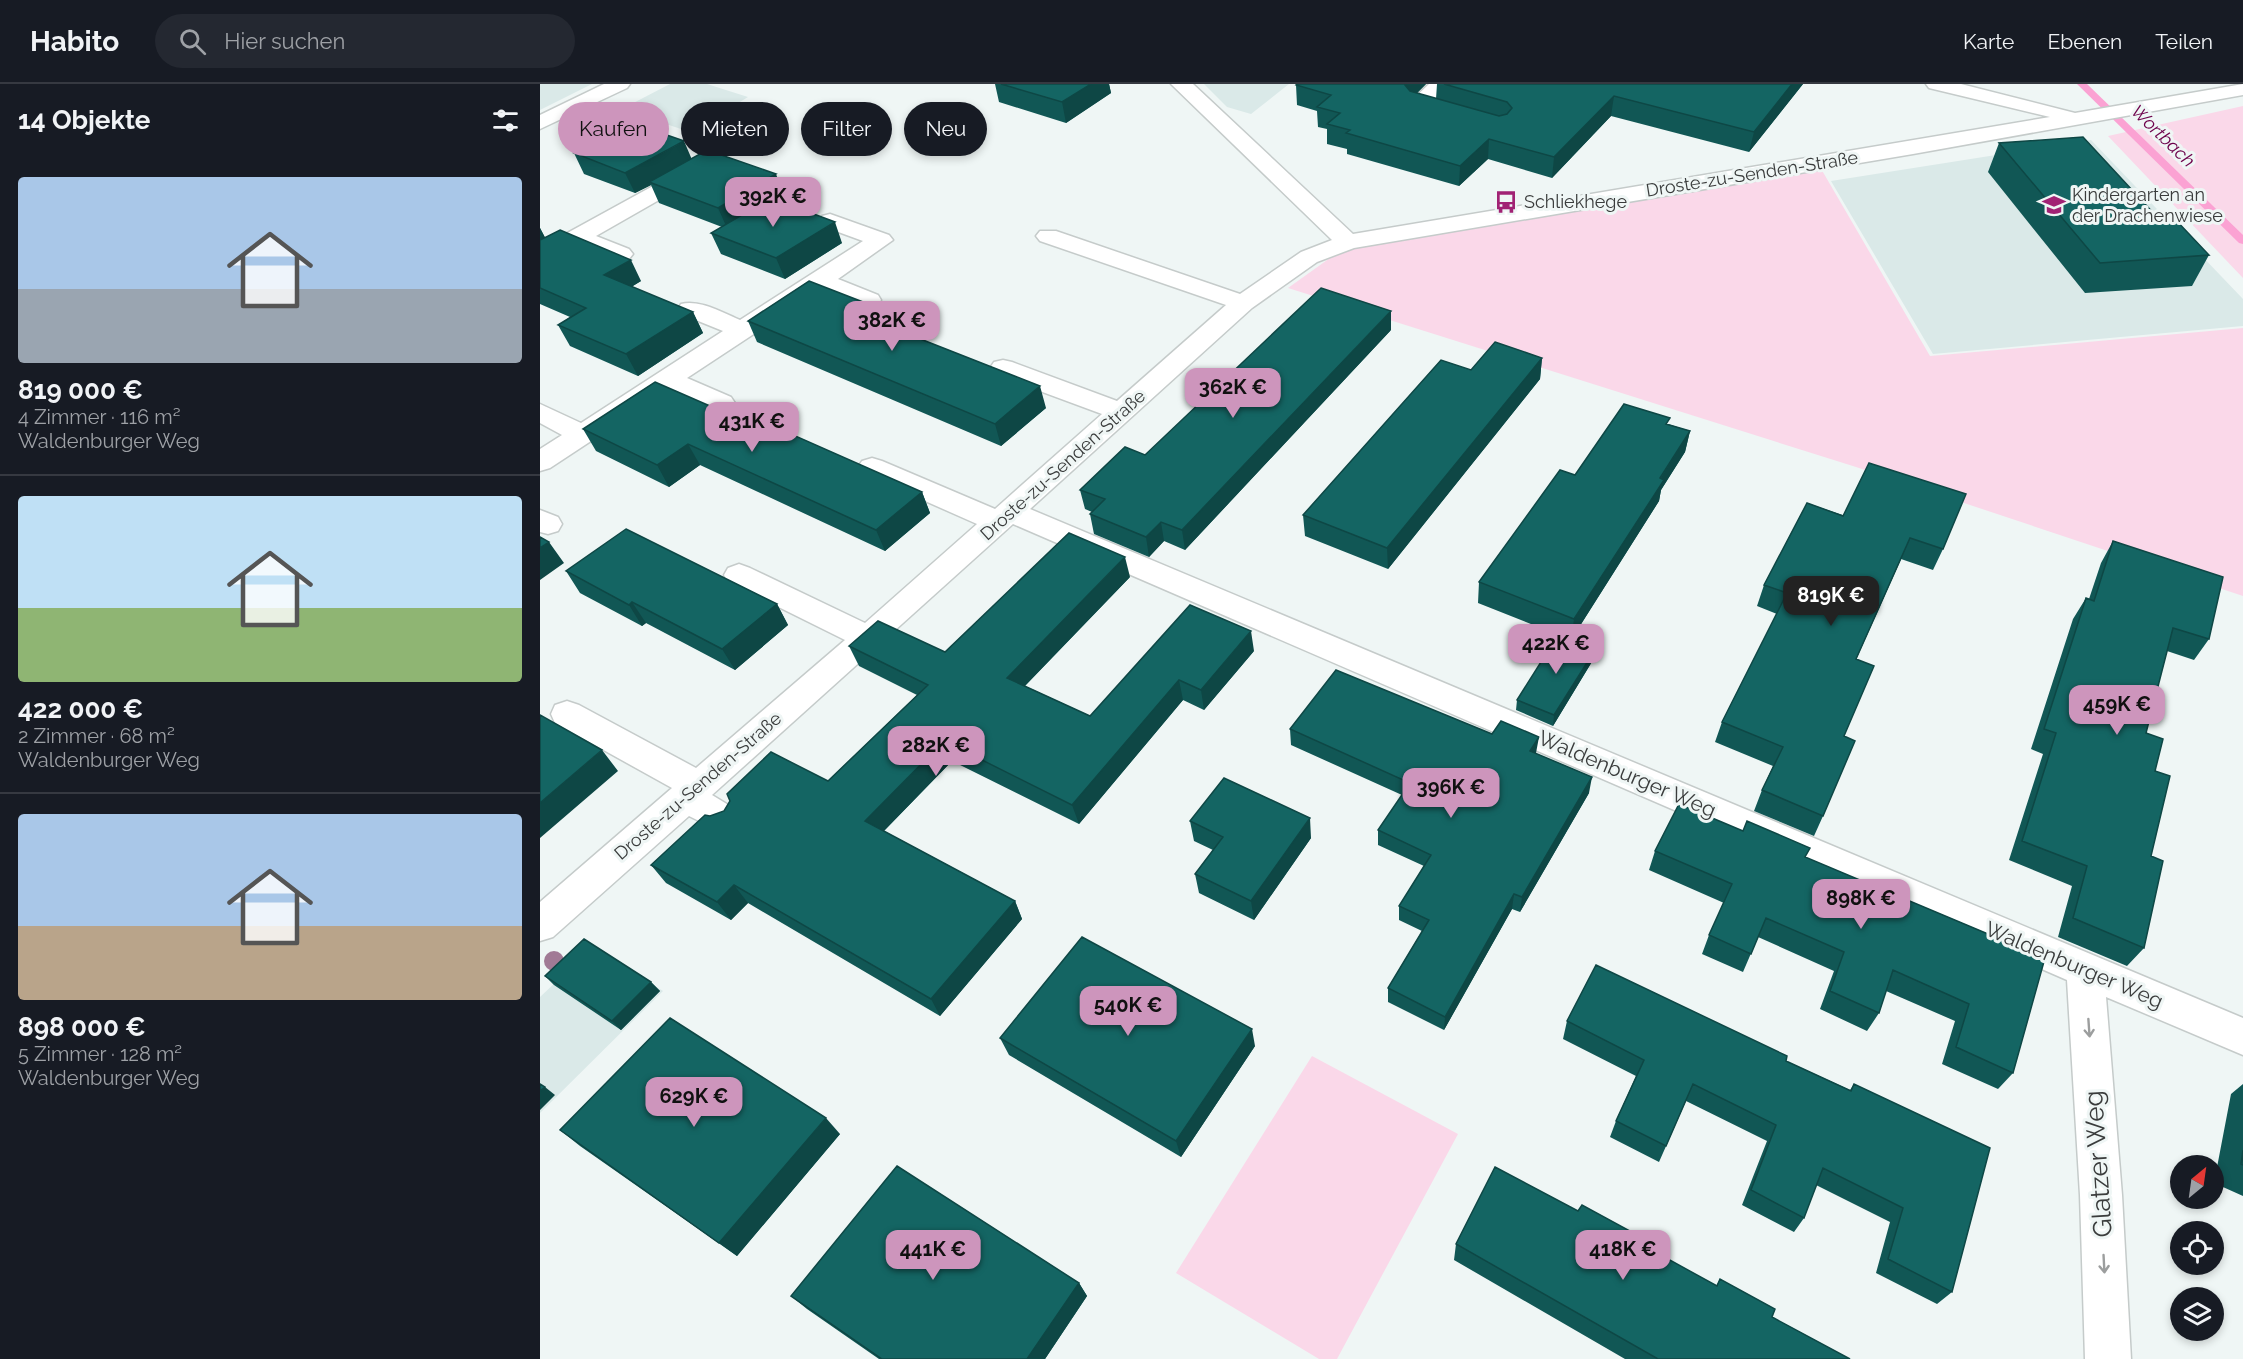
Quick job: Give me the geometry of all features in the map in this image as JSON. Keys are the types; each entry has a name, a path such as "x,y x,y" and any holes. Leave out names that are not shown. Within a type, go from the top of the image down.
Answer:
{"street":[{"path":"540,123 620,84"},
{"path":"1181,84 1348,242"},
{"path":"1441,84 1417,105 1468,120"},
{"path":"1936,84 2087,117"},
{"name":"Droste-zu-Senden-Straße","path":"540,925 1005,517 1243,303 1309,257 1348,242 2243,89"},
{"path":"540,258 708,163"},
{"path":"540,462 881,240 830,220"},
{"path":"1048,236 1243,303"},
{"path":"578,237 621,254"},
{"path":"820,280 869,300"},
{"path":"690,309 742,330"},
{"path":"1003,368 1121,412"},
{"path":"668,379 722,403"},
{"path":"540,412 582,435"},
{"name":"Waldenburger Weg","path":"873,467 1005,517 2243,1037"},
{"path":"739,575 868,638"},
{"path":"567,714 692,791 723,819"},
{"name":"Glatzer Weg","path":"2085,969 2101,1195 2109,1359"}],"shaded area":[{"path":"540,84 592,84 540,110"},
{"path":"670,84 707,84 748,97 740,102 681,102 681,129 669,125 669,102 635,102"},
{"path":"1204,84 1289,84 1251,114 1227,107"},
{"path":"2243,106 2243,278 2108,136"},
{"path":"2091,140 2243,299 2243,326 1933,354 1831,181"},
{"path":"1820,167 1930,356 2243,328 2243,596 1856,467 1288,288 1344,248"},
{"path":"593,947 663,991 540,1113 540,997"},
{"path":"1312,1056 1458,1134 1337,1359 1319,1359 1176,1273"}],"building":[{"path":"1001,84 1091,84 1062,102"},
{"path":"1297,84 1406,84 1410,91 1499,116 1507,114 1512,108 1507,102 1444,84 1792,84 1754,132 1614,96 1554,157 1489,139 1460,166 1346,133 1350,130 1327,124 1340,113 1317,107 1331,95"},
{"path":"669,136 681,140 681,143 669,149"},
{"path":"2083,137 2158,218 2173,217 2209,255 2100,263 1999,143"},
{"path":"582,156 656,156 625,173"},
{"path":"696,156 724,156 776,174 718,208 649,182"},
{"path":"771,198 835,222 776,258 711,233"},
{"path":"560,230 631,260 604,275 693,312 626,354 558,325 586,308 540,288 540,240"},
{"path":"809,281 881,309 867,318 1040,386 995,424 748,321"},
{"path":"1321,288 1391,311 1182,530 1161,522 1146,537 1090,514 1105,499 1080,490 1125,447 1145,455"},
{"path":"1495,342 1542,358 1387,548 1303,515 1441,360 1471,370"},
{"path":"655,382 767,431 773,426 922,492 876,530 688,444 657,465 583,429"},
{"path":"1624,404 1670,418 1666,424 1690,431 1660,478 1664,480 1574,619 1479,582 1560,470 1575,475"},
{"path":"1869,463 1966,494 1943,549 1910,538 1856,659 1874,666 1844,736 1855,741 1823,816 1762,790 1783,747 1722,722 1787,593 1764,585 1807,503 1843,516"},
{"path":"626,529 777,604 722,649 632,602 629,605 566,571"},
{"path":"1069,533 1125,557 1007,678 1090,716 1190,605 1251,631 1201,690 1179,680 1072,805 944,741 865,821 1015,901 931,999 734,885 717,902 651,865 705,815 710,816 724,811 730,801 727,794 771,752 828,781 928,685 849,646 878,621 945,652"},
{"path":"540,537 549,542 540,548"},
{"path":"2113,541 2223,577 2209,639 2173,628 2146,733 2163,739 2155,771 2170,776 2151,856 2163,861 2144,948 2073,918 2087,866 2022,841 2056,733 2044,729 2086,598 2094,601"},
{"path":"1558,635 1595,650 1554,715 1517,700"},
{"path":"1336,670 1492,734 1501,721 1539,737 1530,751 1592,777 1522,897 1514,894 1445,1017 1388,988 1429,920 1399,906 1431,855 1378,830 1410,783 1290,729"},
{"path":"540,715 602,750 540,803"},
{"path":"1224,778 1310,818 1251,901 1195,874 1223,837 1190,821"},
{"path":"1679,804 1743,831 1747,821 1810,848 1805,857 2045,958 2013,1073 1956,1047 1969,1004 1893,970 1879,1013 1830,991 1844,952 1766,918 1751,954 1709,935 1732,884 1655,851"},
{"path":"1082,937 1252,1029 1176,1141 1000,1038"},
{"path":"584,939 651,982 612,1021 545,976"},
{"path":"1596,965 1787,1056 1786,1061 1851,1091 1854,1084 1990,1148 1952,1292 1888,1259 1903,1208 1823,1168 1804,1218 1751,1190 1776,1125 1693,1084 1666,1146 1616,1121 1644,1060 1567,1021"},
{"path":"670,1018 826,1118 719,1243 560,1130"},
{"path":"897,1166 1079,1283 1027,1359 882,1359 791,1296"},
{"path":"1495,1167 1578,1211 1582,1205 1630,1231 1628,1237 1717,1286 1720,1279 1775,1309 1772,1317 1850,1359 1658,1359 1456,1244"}],"waterway":[{"name":"Wortbach","path":"2082,84 2243,241"}],"place":[{"name":"Schliekhege","path":"1506,202"},
{"name":"Kindergarten an der Drachenwiese","path":"2054,205"}]}
